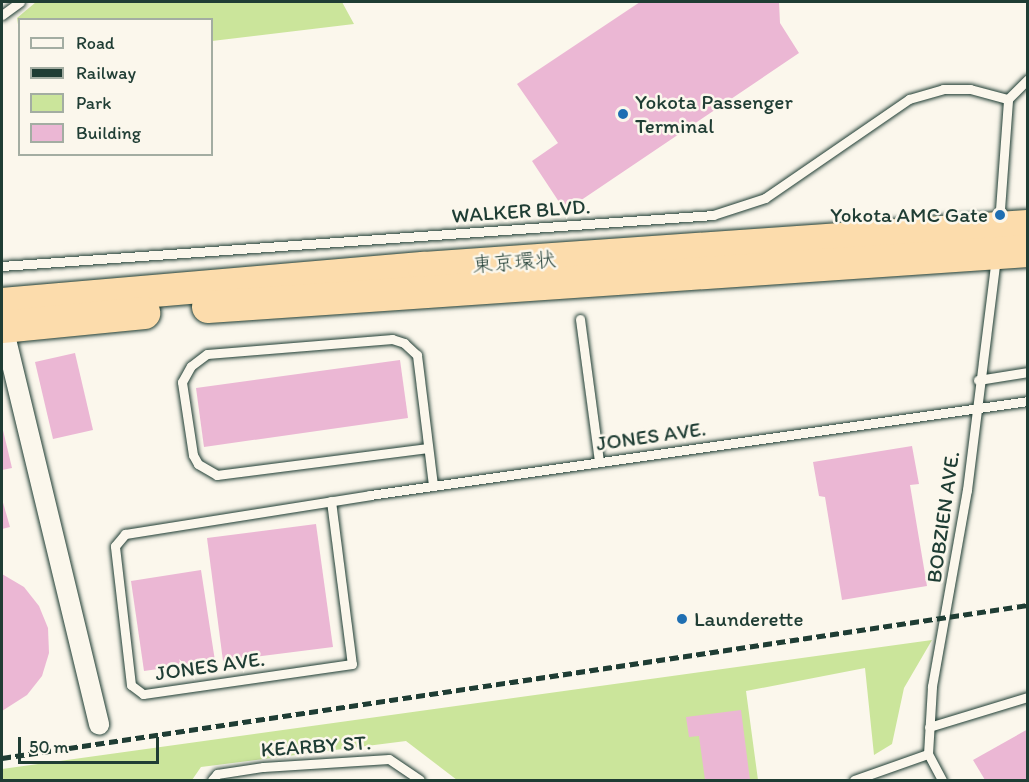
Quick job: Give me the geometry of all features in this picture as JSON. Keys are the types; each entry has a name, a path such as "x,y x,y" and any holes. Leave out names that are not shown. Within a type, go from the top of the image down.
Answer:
{"highway":[{"name":"東京環状","path":"2,319 424,267 1008,237 1028,252"}],"street":[{"path":"2,319 99,725"}],"lane":[{"path":"2,15 20,2"},
{"path":"1008,99 1028,80"},
{"name":"WALKER BLVD.","path":"2,266 713,215 765,198 909,99 943,89 970,89 1008,99"},
{"name":"BOBZIEN AVE.","path":"928,754 929,727 976,408 978,380 1008,237 1008,99"},
{"path":"580,319 599,462"},
{"path":"428,448 217,475 198,464 194,454 182,382 191,366 207,354 392,339 412,347 417,355 433,486"},
{"path":"978,380 1028,372"},
{"name":"JONES AVE.","path":"331,501 352,664 143,694 131,685 115,546 125,534 331,501 1028,401"},
{"path":"929,727 1028,697"},
{"path":"854,780 928,754 942,780"},
{"name":"KEARBY ST.","path":"212,780 217,774 263,767 380,759 389,759 420,780"}],"green space":[{"path":"36,2 342,2 354,24 213,41 213,18 18,18 18,24 17,18"},
{"path":"932,640 904,688 892,744 874,755 865,668 746,691 758,780 457,780 406,741 201,767 192,780 2,780 2,769"}],"building":[{"name":"Yokota Passenger Terminal","path":"640,2 779,2 780,23 799,53 565,211 532,161 558,143 517,84"},
{"path":"75,353 93,430 53,439 35,362"},
{"path":"400,360 408,418 204,447 196,388"},
{"path":"2,426 12,468 2,470"},
{"path":"912,446 919,484 910,485 927,586 842,600 825,497 819,496 813,462"},
{"path":"2,499 10,527 2,529"},
{"path":"316,524 333,647 223,661 207,538"},
{"path":"201,570 215,661 144,671 131,581"},
{"path":"2,574 24,587 39,606 48,628 49,653 42,676 27,695 2,711"},
{"path":"741,710 750,780 705,780 699,736 689,737 686,717"},
{"path":"1028,729 1028,780 985,780 973,760"}],"railway":[{"path":"2,758 1028,605"}],"place":[{"name":"Yokota Passenger Terminal","path":"623,114"},
{"name":"Yokota AMC Gate","path":"1000,215"},
{"name":"Launderette","path":"682,619"}]}
